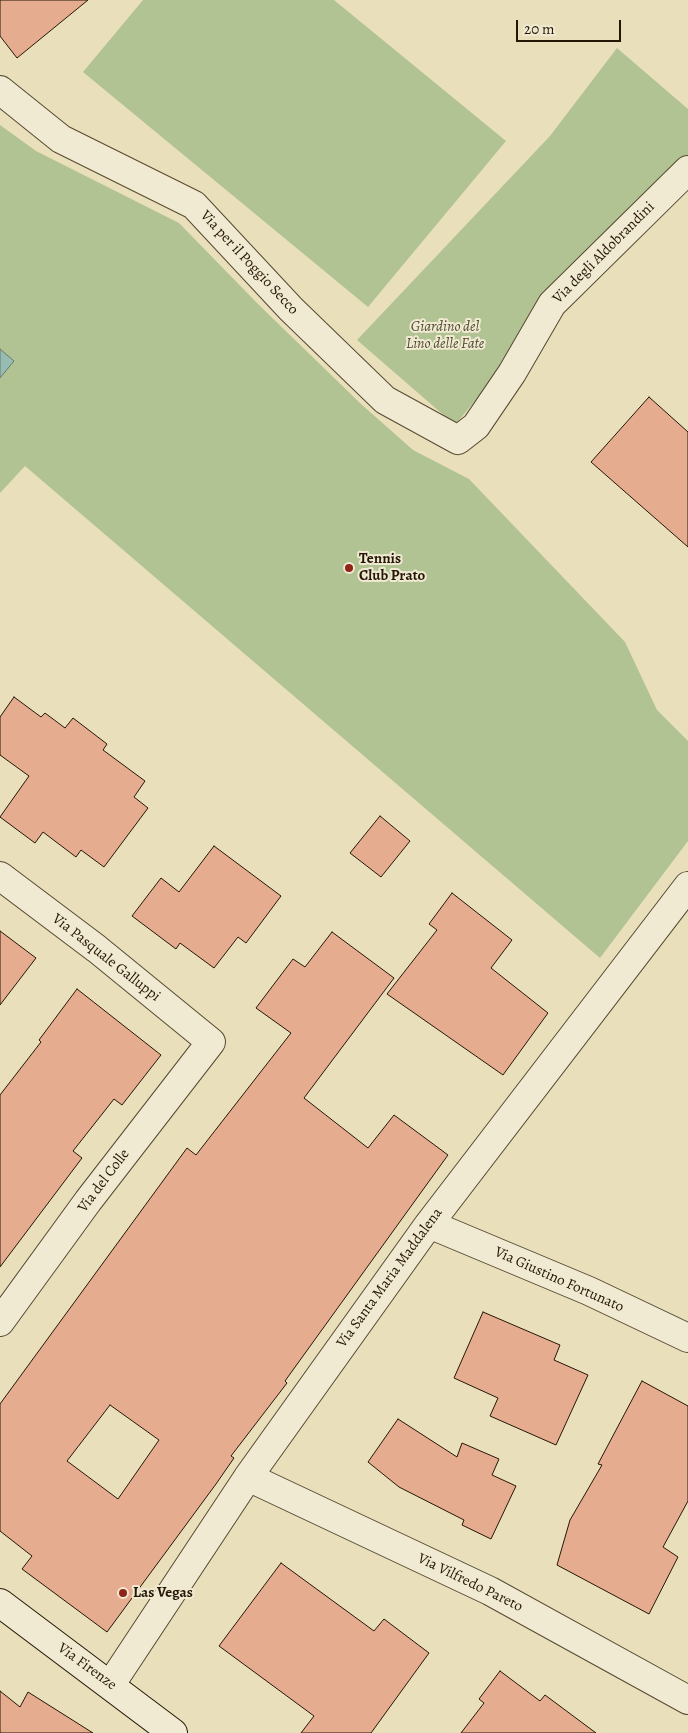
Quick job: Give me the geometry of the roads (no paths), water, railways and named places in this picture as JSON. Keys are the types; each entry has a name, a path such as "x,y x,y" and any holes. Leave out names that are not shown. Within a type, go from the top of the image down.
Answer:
{"street":[{"name":"Via per il Poggio Secco","path":"0,90 61,139 194,205 291,309 385,400 458,440"},
{"name":"Via degli Aldobrandini","path":"458,440 476,426 512,373 552,304 688,170"},
{"name":"Via Pasquale Galluppi","path":"0,876 97,949 211,1042"},
{"name":"Via Santa Maria Maddalena","path":"111,1684 248,1477 428,1224 688,886"},
{"name":"Via del Colle","path":"0,1322 88,1201 211,1042"},
{"name":"Via Giustino Fortunato","path":"428,1224 589,1291 688,1338"},
{"name":"Via Vilfredo Pareto","path":"248,1477 490,1592 688,1700"},
{"name":"Via Firenze","path":"0,1603 111,1684 173,1733"}],"water":[{"path":"0,349 14,361 0,378"}],"place":[{"name":"Tennis Club Prato","path":"349,568"},
{"name":"Las Vegas","path":"123,1593"}],"park label":[{"name":"Giardino del Lino delle Fate","path":"445,336"}]}
